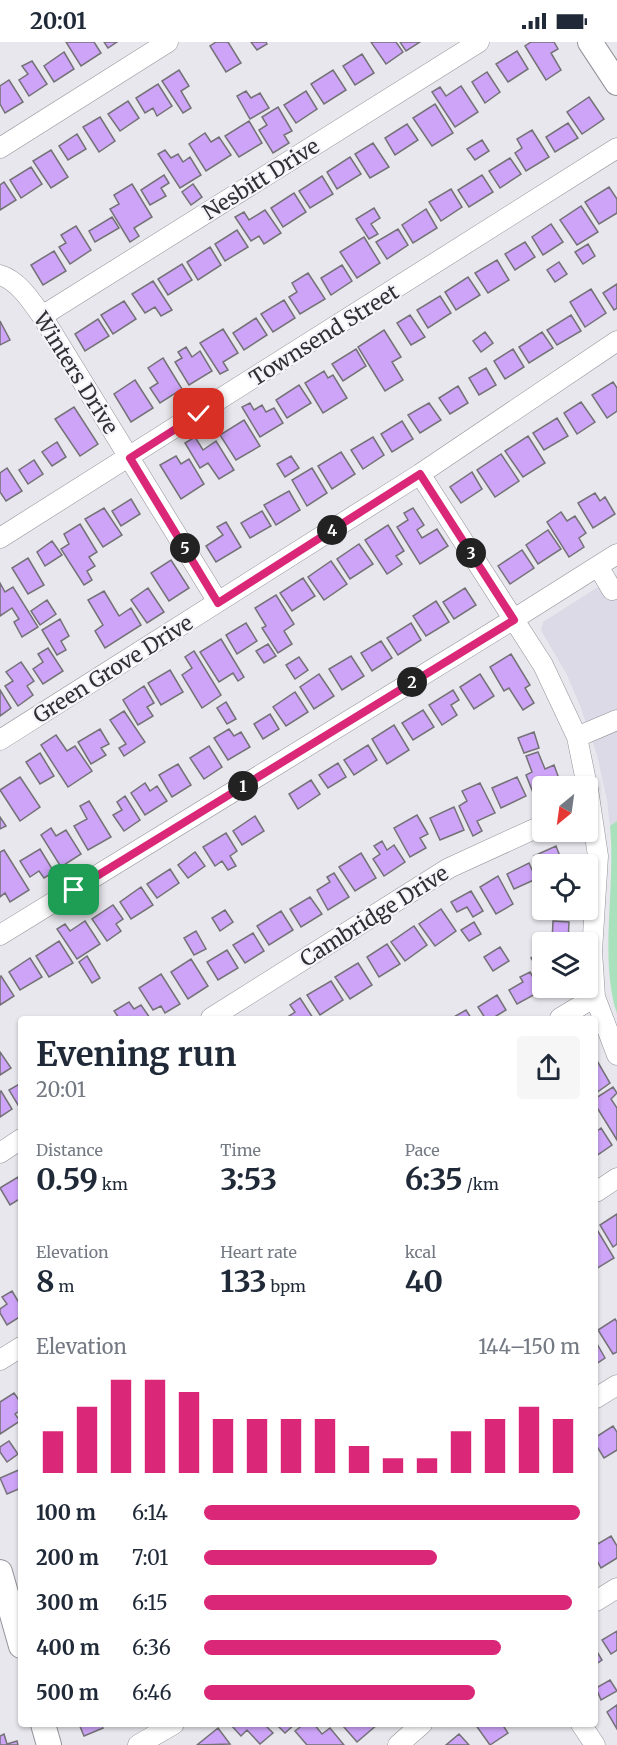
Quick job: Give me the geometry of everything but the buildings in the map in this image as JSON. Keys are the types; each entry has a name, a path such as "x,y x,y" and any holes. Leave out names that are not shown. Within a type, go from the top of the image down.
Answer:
{"main road":[{"path":"590,42 617,83"},
{"path":"9,1582 6,1617 18,1640"},
{"path":"44,1727 49,1745"}],"street":[{"path":"0,148 168,42"},
{"name":"Nesbitt Drive","path":"42,316 479,42"},
{"name":"Townsend Street","path":"0,538 130,458 617,148"},
{"name":"Winters Drive","path":"0,275 23,291 42,316 218,603"},
{"name":"Green Grove Drive","path":"0,740 420,474 617,341"},
{"path":"420,474 543,665 577,737 585,776"},
{"path":"0,935 514,620 617,554"},
{"path":"598,566 612,590"},
{"path":"577,737 617,720"},
{"name":"Cambridge Drive","path":"215,1016 448,868 532,830"},
{"path":"593,932 598,856 595,842"},
{"path":"563,1016 593,998"},
{"path":"595,998 617,1055"},
{"path":"0,1153 18,1141"},
{"path":"598,1191 617,1178"},
{"path":"0,1360 18,1349"},
{"path":"598,1397 617,1385"},
{"path":"598,1600 617,1588"},
{"path":"138,1745 169,1727"},
{"path":"398,1745 419,1727"},
{"path":"583,1727 595,1745"}],"shaded area":[{"path":"617,575 617,821 610,826 597,755 581,708 567,675 541,630 543,622"}],"green space":[{"path":"617,821 617,1014 612,992 608,946 610,826"}],"route":[{"path":"74,890 514,620 420,474 218,603 130,458 199,414"}]}
